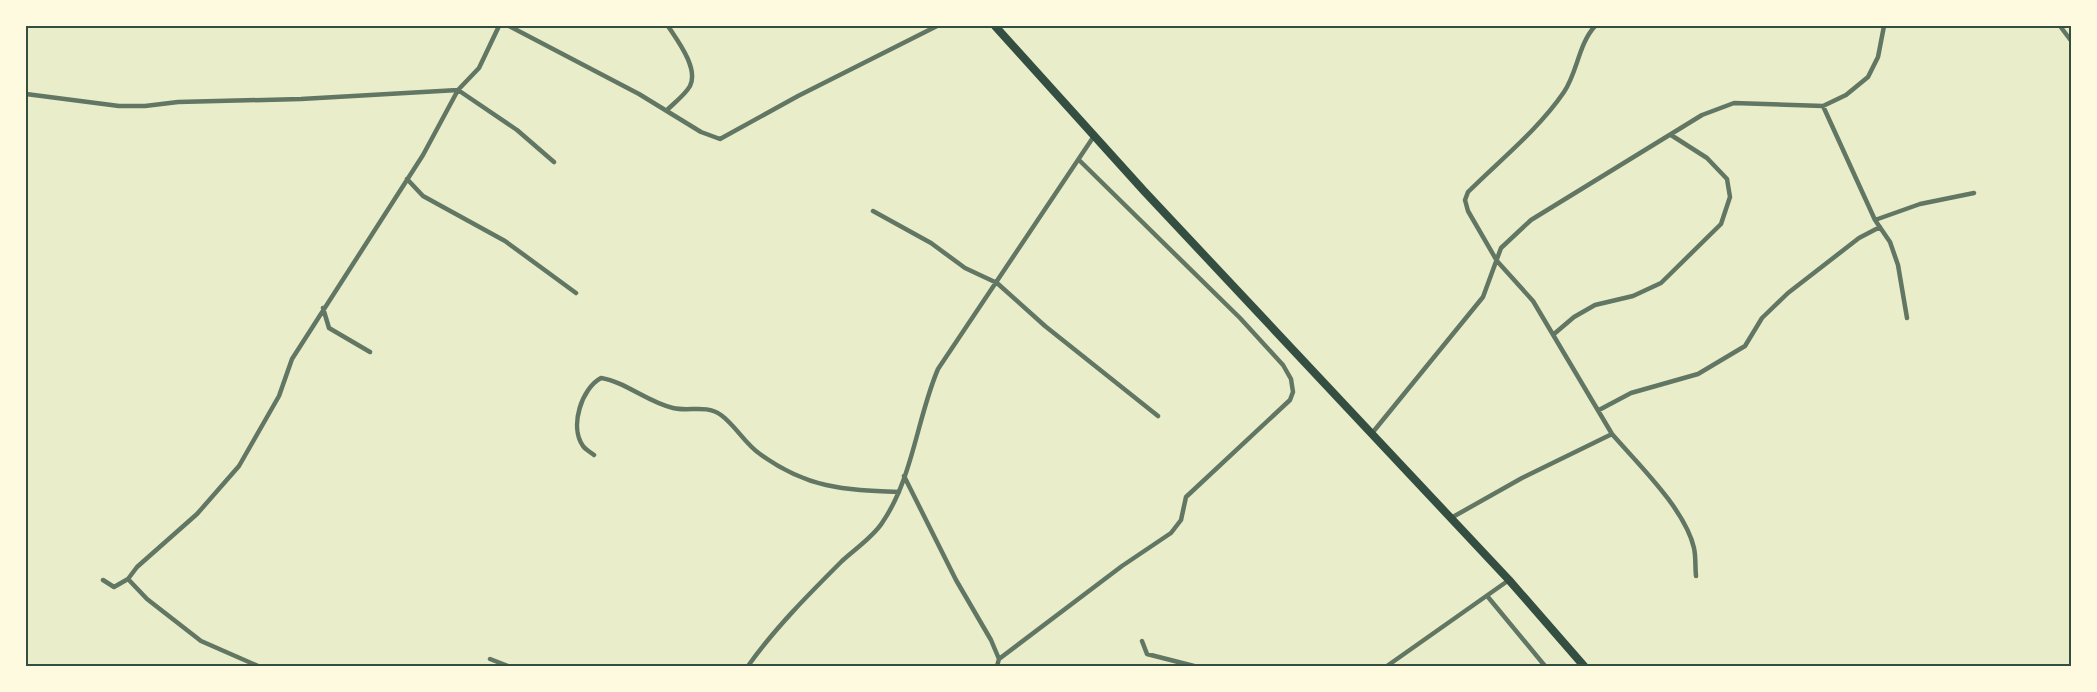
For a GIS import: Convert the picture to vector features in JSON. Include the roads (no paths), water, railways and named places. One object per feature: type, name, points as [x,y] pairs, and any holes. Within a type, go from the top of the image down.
[{"type":"main road","points":[[995,26],[1094,136],[1373,432],[1509,580],[1584,666]]},
{"type":"street","points":[[103,580],[114,587],[128,579],[137,567],[196,514],[239,466],[279,396],[292,359],[423,155],[458,90],[479,68],[499,26]]},
{"type":"street","points":[[509,26],[667,110],[711,137],[720,139],[798,96],[938,26]]},
{"type":"street","points":[[667,110],[690,86],[692,74],[680,44],[668,26]]},
{"type":"street","points":[[1595,26],[1584,41],[1564,91],[1536,125],[1468,192],[1465,200],[1468,211],[1497,261],[1533,301],[1612,434],[1642,466],[1687,529],[1694,548],[1696,576]]},
{"type":"street","points":[[1373,432],[1483,297],[1502,248],[1509,238],[1531,220],[1702,116],[1734,103],[1823,106],[1856,88],[1868,77],[1878,57],[1884,26]]},
{"type":"street","points":[[2060,26],[2072,42]]},
{"type":"street","points":[[26,94],[119,106],[145,106],[178,102],[301,99],[458,90],[517,130],[554,162]]},
{"type":"street","points":[[1823,106],[1875,220],[1890,242],[1898,265],[1907,318]]},
{"type":"street","points":[[1554,334],[1574,317],[1595,305],[1633,296],[1661,283],[1721,224],[1730,197],[1727,179],[1707,158],[1671,135]]},
{"type":"street","points":[[748,666],[763,645],[821,582],[881,525],[899,492],[927,394],[938,369],[998,283],[1094,136]]},
{"type":"street","points":[[997,666],[999,659],[1122,566],[1171,533],[1181,520],[1186,497],[1290,400],[1293,392],[1291,379],[1284,365],[1240,318],[1079,160]]},
{"type":"street","points":[[407,179],[423,196],[505,241],[576,293]]},
{"type":"street","points":[[1875,220],[1920,204],[1974,193]]},
{"type":"street","points":[[873,211],[924,239],[965,268],[998,283],[1045,326],[1158,416]]},
{"type":"street","points":[[1599,410],[1631,393],[1698,374],[1745,346],[1762,318],[1788,293],[1859,238],[1880,227]]},
{"type":"street","points":[[323,308],[329,328],[370,352]]},
{"type":"street","points":[[594,455],[583,447],[578,421],[586,392],[593,382],[601,378],[676,409],[702,407],[713,411],[722,416],[758,453],[788,471],[825,487],[899,492]]},
{"type":"street","points":[[1451,518],[1522,478],[1612,434]]},
{"type":"street","points":[[904,476],[999,659]]},
{"type":"street","points":[[128,579],[147,599],[201,641],[258,666]]},
{"type":"street","points":[[1387,666],[1509,580]]},
{"type":"street","points":[[1488,597],[1545,666]]},
{"type":"street","points":[[1142,641],[1147,654],[1194,666]]},
{"type":"street","points":[[490,659],[508,666]]}]
